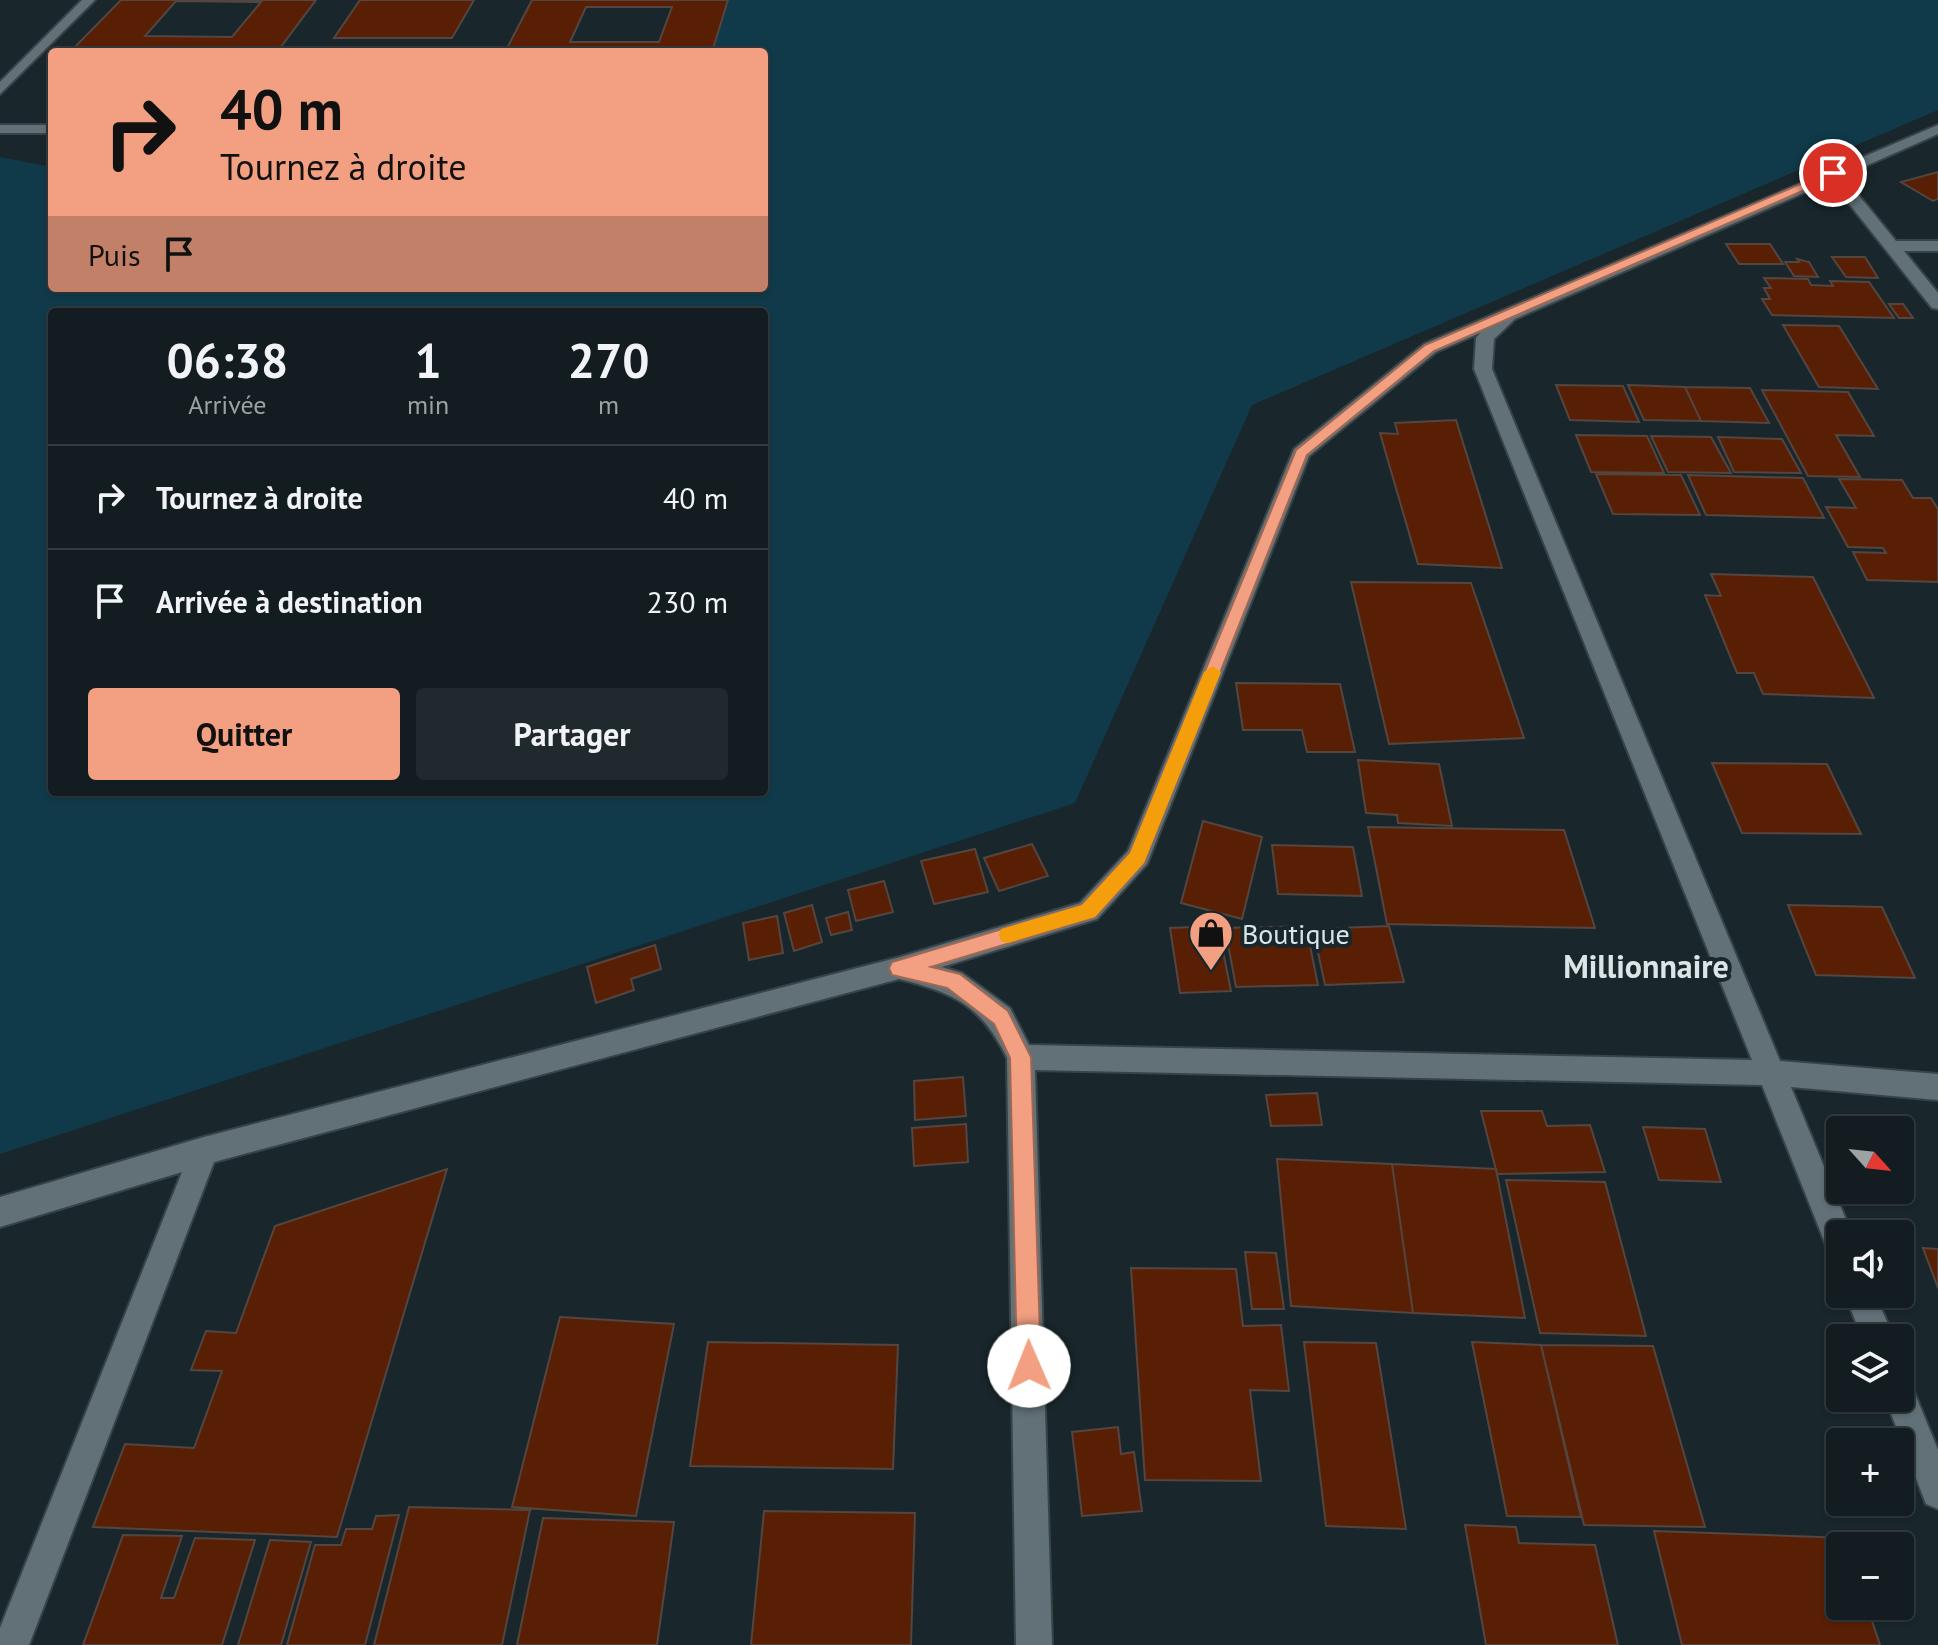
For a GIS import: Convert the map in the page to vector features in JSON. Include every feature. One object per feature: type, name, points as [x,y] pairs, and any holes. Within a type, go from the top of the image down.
[{"type":"street","points":[[0,90],[89,0]]},
{"type":"street","points":[[0,129],[48,129]]},
{"type":"street","points":[[0,1212],[204,1151],[899,968],[1088,911],[1138,857],[1301,453],[1430,348],[1938,129]]},
{"type":"street","points":[[1833,173],[1938,304]]},
{"type":"street","points":[[1892,246],[1938,246]]},
{"type":"street","points":[[1509,315],[1485,338],[1483,369],[1774,1073],[1831,1220]]},
{"type":"street","points":[[899,968],[953,981],[1001,1017],[1021,1057],[1034,1645]]},
{"type":"street","points":[[1021,1057],[1774,1073],[1938,1087]]},
{"type":"street","points":[[11,1645],[204,1151]]},
{"type":"street","points":[[1907,1412],[1938,1492]]},
{"type":"shaded area","points":[[729,0],[1938,0],[1938,110],[1252,405],[1075,803],[0,1154],[0,157],[48,166],[48,292],[768,292],[768,48],[713,48]]},
{"type":"building","points":[[121,0],[316,0],[280,48],[74,48]],"holes":[[[176,1],[261,2],[232,37],[145,36]]]},
{"type":"building","points":[[360,0],[474,0],[452,38],[334,38]]},
{"type":"building","points":[[532,0],[728,0],[713,48],[507,48]],"holes":[[[586,7],[672,7],[659,42],[570,42]]]},
{"type":"building","points":[[1938,172],[1938,199],[1933,201],[1901,182]]},
{"type":"building","points":[[1726,244],[1770,244],[1783,264],[1739,264]]},
{"type":"building","points":[[1832,257],[1865,257],[1878,278],[1846,277]]},
{"type":"building","points":[[1797,259],[1809,262],[1818,277],[1794,276],[1785,262],[1799,262]]},
{"type":"building","points":[[1764,278],[1808,279],[1811,285],[1833,286],[1830,281],[1869,282],[1894,318],[1772,315],[1762,299],[1770,299],[1764,288],[1771,288]]},
{"type":"building","points":[[1889,304],[1903,304],[1913,318],[1899,318]]},
{"type":"building","points":[[1783,325],[1839,326],[1878,389],[1819,387]]},
{"type":"building","points":[[1556,385],[1623,386],[1639,422],[1570,420]]},
{"type":"building","points":[[1628,385],[1685,387],[1701,421],[1644,420]]},
{"type":"building","points":[[1685,387],[1750,388],[1769,423],[1701,421]]},
{"type":"building","points":[[1762,390],[1848,392],[1874,436],[1836,435],[1860,477],[1808,476]]},
{"type":"building","points":[[1456,420],[1502,568],[1418,564],[1380,433],[1398,434],[1395,423]]},
{"type":"building","points":[[1576,435],[1647,436],[1664,473],[1591,472]]},
{"type":"building","points":[[1651,436],[1711,437],[1731,473],[1668,472]]},
{"type":"building","points":[[1718,437],[1782,439],[1801,473],[1734,472]]},
{"type":"building","points":[[1596,474],[1681,475],[1700,515],[1613,514]]},
{"type":"building","points":[[1688,475],[1803,478],[1824,518],[1706,515]]},
{"type":"building","points":[[1839,479],[1902,480],[1913,498],[1931,498],[1938,509],[1938,582],[1867,580],[1853,552],[1886,553],[1883,548],[1848,547],[1826,507],[1856,508]]},
{"type":"building","points":[[1711,574],[1813,577],[1874,698],[1763,694],[1754,673],[1737,673],[1705,595],[1721,596]]},
{"type":"building","points":[[1351,582],[1471,583],[1524,738],[1389,744]]},
{"type":"building","points":[[1236,683],[1340,684],[1355,752],[1307,752],[1302,730],[1243,730]]},
{"type":"building","points":[[1358,760],[1439,764],[1452,826],[1398,823],[1397,815],[1366,813]]},
{"type":"building","points":[[1712,763],[1827,764],[1861,834],[1742,833]]},
{"type":"building","points":[[1203,821],[1262,837],[1242,919],[1181,903]]},
{"type":"building","points":[[1368,827],[1564,830],[1595,928],[1387,924]]},
{"type":"building","points":[[1032,844],[1048,876],[999,891],[984,858]]},
{"type":"building","points":[[1272,845],[1353,847],[1362,896],[1278,894]]},
{"type":"building","points":[[975,849],[988,892],[934,904],[921,861]]},
{"type":"building","points":[[884,881],[893,912],[856,921],[848,890]]},
{"type":"building","points":[[812,905],[822,942],[794,951],[784,913]]},
{"type":"building","points":[[1788,905],[1882,907],[1915,978],[1816,975]]},
{"type":"building","points":[[848,912],[852,930],[831,935],[826,918]]},
{"type":"building","points":[[777,916],[783,953],[749,960],[743,923]]},
{"type":"building","points":[[1218,926],[1231,991],[1180,993],[1170,928]]},
{"type":"building","points":[[1306,926],[1318,985],[1236,987],[1225,928]]},
{"type":"building","points":[[1389,926],[1404,982],[1325,985],[1313,929]]},
{"type":"building","points":[[655,945],[661,969],[631,979],[634,990],[596,1003],[587,967]]},
{"type":"building","points":[[963,1077],[966,1116],[915,1120],[914,1081]]},
{"type":"building","points":[[1317,1093],[1322,1125],[1271,1126],[1266,1095]]},
{"type":"building","points":[[1481,1111],[1542,1111],[1547,1126],[1590,1125],[1605,1172],[1497,1174]]},
{"type":"building","points":[[966,1124],[968,1162],[914,1166],[912,1128]]},
{"type":"building","points":[[1643,1127],[1705,1129],[1721,1182],[1659,1180]]},
{"type":"building","points":[[1277,1159],[1392,1164],[1413,1313],[1291,1306]]},
{"type":"building","points":[[1392,1164],[1496,1169],[1525,1318],[1413,1313]]},
{"type":"building","points":[[447,1169],[337,1537],[93,1527],[125,1444],[194,1448],[222,1371],[191,1370],[206,1331],[236,1333],[275,1226]]},
{"type":"building","points":[[1506,1180],[1605,1182],[1646,1336],[1540,1333]]},
{"type":"building","points":[[1923,1248],[1938,1249],[1938,1288]]},
{"type":"building","points":[[1245,1252],[1276,1253],[1284,1309],[1252,1309]]},
{"type":"building","points":[[1131,1268],[1236,1269],[1243,1326],[1281,1325],[1289,1391],[1250,1390],[1261,1481],[1145,1480]]},
{"type":"building","points":[[560,1317],[674,1324],[636,1516],[512,1507]]},
{"type":"building","points":[[708,1342],[898,1345],[893,1469],[690,1466]]},
{"type":"building","points":[[1304,1342],[1376,1343],[1406,1529],[1326,1526]]},
{"type":"building","points":[[1472,1342],[1541,1345],[1581,1517],[1507,1516]]},
{"type":"building","points":[[1541,1345],[1653,1346],[1705,1527],[1584,1525]]},
{"type":"building","points":[[1118,1427],[1121,1454],[1134,1452],[1142,1511],[1082,1516],[1072,1432]]},
{"type":"building","points":[[409,1507],[530,1510],[502,1645],[374,1645]]},
{"type":"building","points":[[764,1511],[915,1513],[911,1645],[751,1645]]},
{"type":"building","points":[[399,1515],[365,1645],[287,1645],[315,1545],[341,1545],[346,1529],[372,1529],[376,1516]]},
{"type":"building","points":[[543,1518],[674,1522],[657,1645],[517,1645]]},
{"type":"building","points":[[1465,1525],[1516,1527],[1519,1543],[1595,1545],[1618,1645],[1486,1645]]},
{"type":"building","points":[[1654,1531],[1826,1537],[1826,1620],[1872,1620],[1880,1645],[1682,1645]]},
{"type":"building","points":[[123,1535],[182,1536],[161,1598],[174,1598],[195,1538],[255,1540],[222,1645],[83,1645]]},
{"type":"building","points":[[270,1540],[311,1542],[281,1645],[238,1645]]},
{"type":"slow traffic","points":[[1008,935],[1088,911],[1138,857],[1213,672]]},
{"type":"place","name":"Boutique","points":[[1211,972]]},
{"type":"district","name":"Millionnaire","points":[[1646,966]]},
{"type":"route","points":[[1029,1366],[1021,1057],[1001,1017],[953,981],[899,968],[1088,911],[1138,857],[1301,453],[1430,348],[1833,173]]}]
